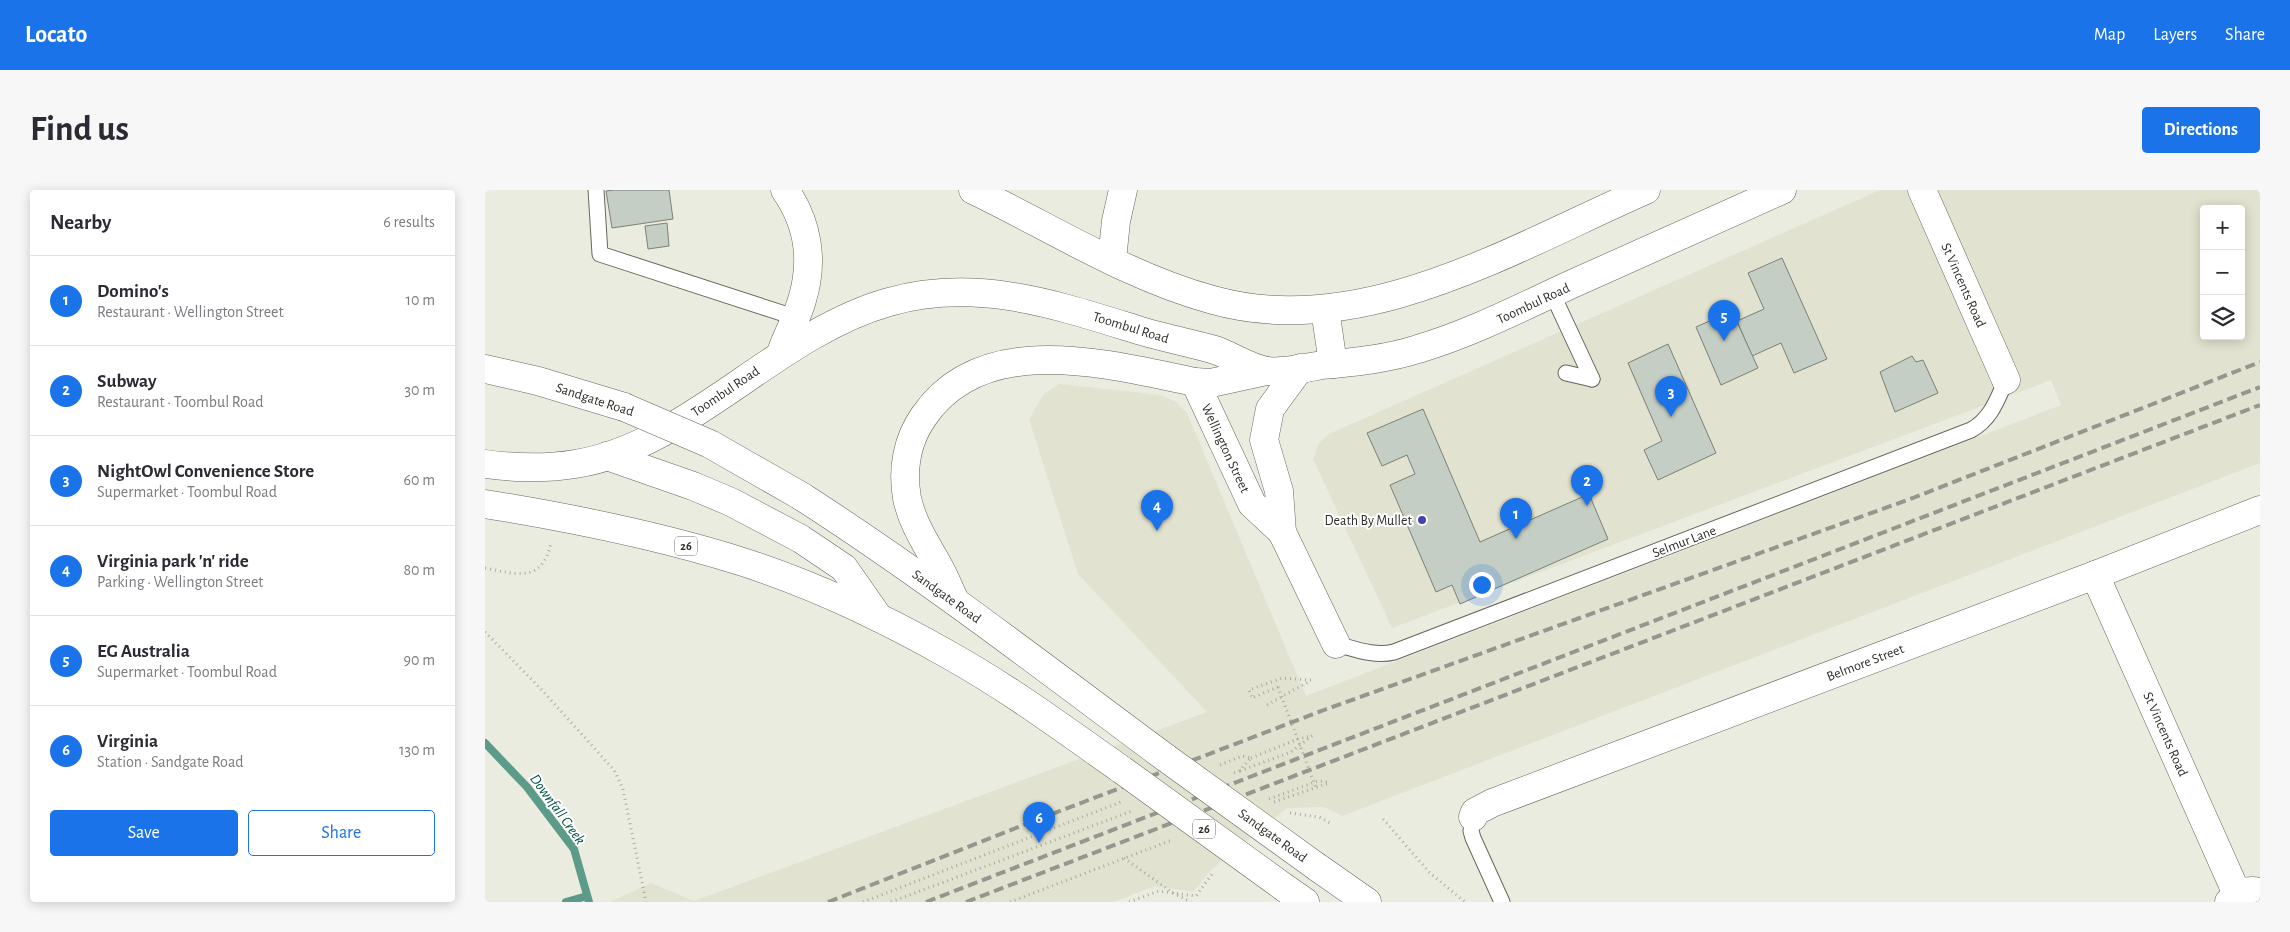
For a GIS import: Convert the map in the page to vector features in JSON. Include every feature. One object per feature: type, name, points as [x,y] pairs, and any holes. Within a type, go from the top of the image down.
[{"type":"main road","points":[[781,353],[807,283],[809,262],[806,234],[795,204],[785,190]]},
{"type":"main road","points":[[1112,260],[1116,222],[1123,190]]},
{"type":"main road","name":"Toombul Road","points":[[485,464],[517,468],[546,468],[578,464],[607,456],[661,432],[703,407],[781,353],[860,311],[894,300],[934,294],[973,292],[1014,296],[1053,304],[1166,338],[1217,351],[1266,371],[1333,364],[1417,350],[1477,328],[1782,190]]},
{"type":"main road","name":"St Vincents Road","points":[[1922,190],[2006,380]]},
{"type":"main road","points":[[983,192],[1112,260],[1162,282],[1214,301],[1264,309],[1325,309],[1351,306],[1422,288],[1547,236],[1643,191]]},
{"type":"main road","points":[[1325,309],[1333,364]]},
{"type":"main road","points":[[955,601],[913,518],[907,499],[905,478],[906,458],[917,426],[939,397],[951,386],[985,370],[1004,364],[1032,360],[1101,365],[1195,382],[1211,383],[1266,371]]},
{"type":"main road","name":"Wellington Street","points":[[1300,368],[1270,409],[1264,440],[1279,490],[1282,532],[1335,644]]},
{"type":"main road","name":"Sandgate Road","points":[[485,369],[538,381],[624,408],[710,444],[801,496],[858,532],[955,601],[1166,758],[1367,902]]},
{"type":"main road","name":"Wellington Street","points":[[1195,382],[1252,504],[1282,532]]},
{"type":"main road","points":[[607,456],[685,483],[731,502],[801,539],[844,568],[879,618]]},
{"type":"main road","name":"26","points":[[485,504],[639,533],[703,551],[786,578],[879,618],[979,672],[1019,697],[1295,895]]},
{"type":"main road","name":"Belmore Street","points":[[1473,817],[1475,812],[1492,802],[2095,575],[2260,510]]},
{"type":"main road","name":"St Vincents Road","points":[[2095,575],[2242,896]]},
{"type":"lane","points":[[596,190],[600,254],[794,317]]},
{"type":"lane","points":[[1552,293],[1592,379],[1566,373]]},
{"type":"lane","name":"Selmur Lane","points":[[1335,644],[1374,654],[1384,655],[1394,652],[1971,430],[1980,425],[1989,414],[2006,380]]},
{"type":"lane","points":[[1473,817],[1471,830],[1473,838],[1503,902]]},
{"type":"path","points":[[485,568],[521,575],[533,571],[543,563],[549,552],[553,536]]},
{"type":"path","points":[[485,632],[541,689],[615,770],[623,789],[646,902]]},
{"type":"path","points":[[1283,699],[1267,705],[1311,680],[1281,678],[1249,690],[1252,698],[1279,687],[1283,699],[1298,739],[1315,788]]},
{"type":"path","points":[[1230,775],[1291,752],[1313,736],[1298,739],[1251,758],[1239,771]]},
{"type":"path","points":[[1215,767],[1242,756],[1251,758]]},
{"type":"path","points":[[1275,803],[1330,782]]},
{"type":"path","points":[[863,902],[1124,801]]},
{"type":"path","points":[[891,902],[1139,808]]},
{"type":"path","points":[[1287,814],[1319,817],[1332,824]]},
{"type":"path","points":[[1383,819],[1430,873],[1465,902]]},
{"type":"path","points":[[1124,858],[1173,892],[1191,902]]},
{"type":"path","points":[[1129,902],[1159,891],[1196,896],[1212,874]]},
{"type":"shaded area","points":[[1880,190],[2260,190],[2260,463],[1342,816],[1324,807],[1287,808],[1210,871],[1193,892],[1155,886],[1113,902],[610,902],[651,883],[694,901],[1207,712],[1078,574],[1029,419],[1044,394],[1059,384],[1161,395],[1176,402],[1187,413],[1306,696],[2061,405],[2051,380],[1392,628],[1313,459],[1319,443],[1329,434]]},
{"type":"building","points":[[669,190],[673,219],[612,228],[606,191]]},
{"type":"building","points":[[667,223],[669,246],[648,249],[645,226]]},
{"type":"building","points":[[1782,258],[1827,359],[1794,373],[1781,343],[1752,356],[1737,321],[1764,309],[1748,273]]},
{"type":"building","points":[[1732,311],[1758,368],[1721,385],[1696,327]]},
{"type":"building","points":[[1668,344],[1716,453],[1658,480],[1644,450],[1662,441],[1628,363]]},
{"type":"building","points":[[1912,356],[1916,362],[1923,360],[1938,393],[1895,412],[1880,372]]},
{"type":"building","points":[[1423,409],[1480,542],[1589,494],[1608,539],[1460,604],[1452,585],[1436,592],[1390,485],[1415,474],[1407,455],[1382,466],[1367,433]]},
{"type":"waterway","name":"Downfall Creek","points":[[485,743],[527,787],[574,849],[589,902]]},
{"type":"waterway","points":[[566,902],[587,896]]},
{"type":"railway","points":[[828,902],[1324,710],[1913,498],[2260,362]]},
{"type":"railway","points":[[926,902],[2260,387]]},
{"type":"railway","points":[[966,902],[2260,405]]},
{"type":"place","name":"EG Australia","points":[[1724,341]]},
{"type":"place","name":"NightOwl Convenience Store","points":[[1671,417]]},
{"type":"place","name":"Subway","points":[[1587,506]]},
{"type":"place","name":"Death By Mullet","points":[[1422,520]]},
{"type":"place","name":"Virginia park 'n' ride","points":[[1157,531]]},
{"type":"place","name":"Domino's","points":[[1516,539]]},
{"type":"place","name":"Virginia","points":[[1039,843]]}]
